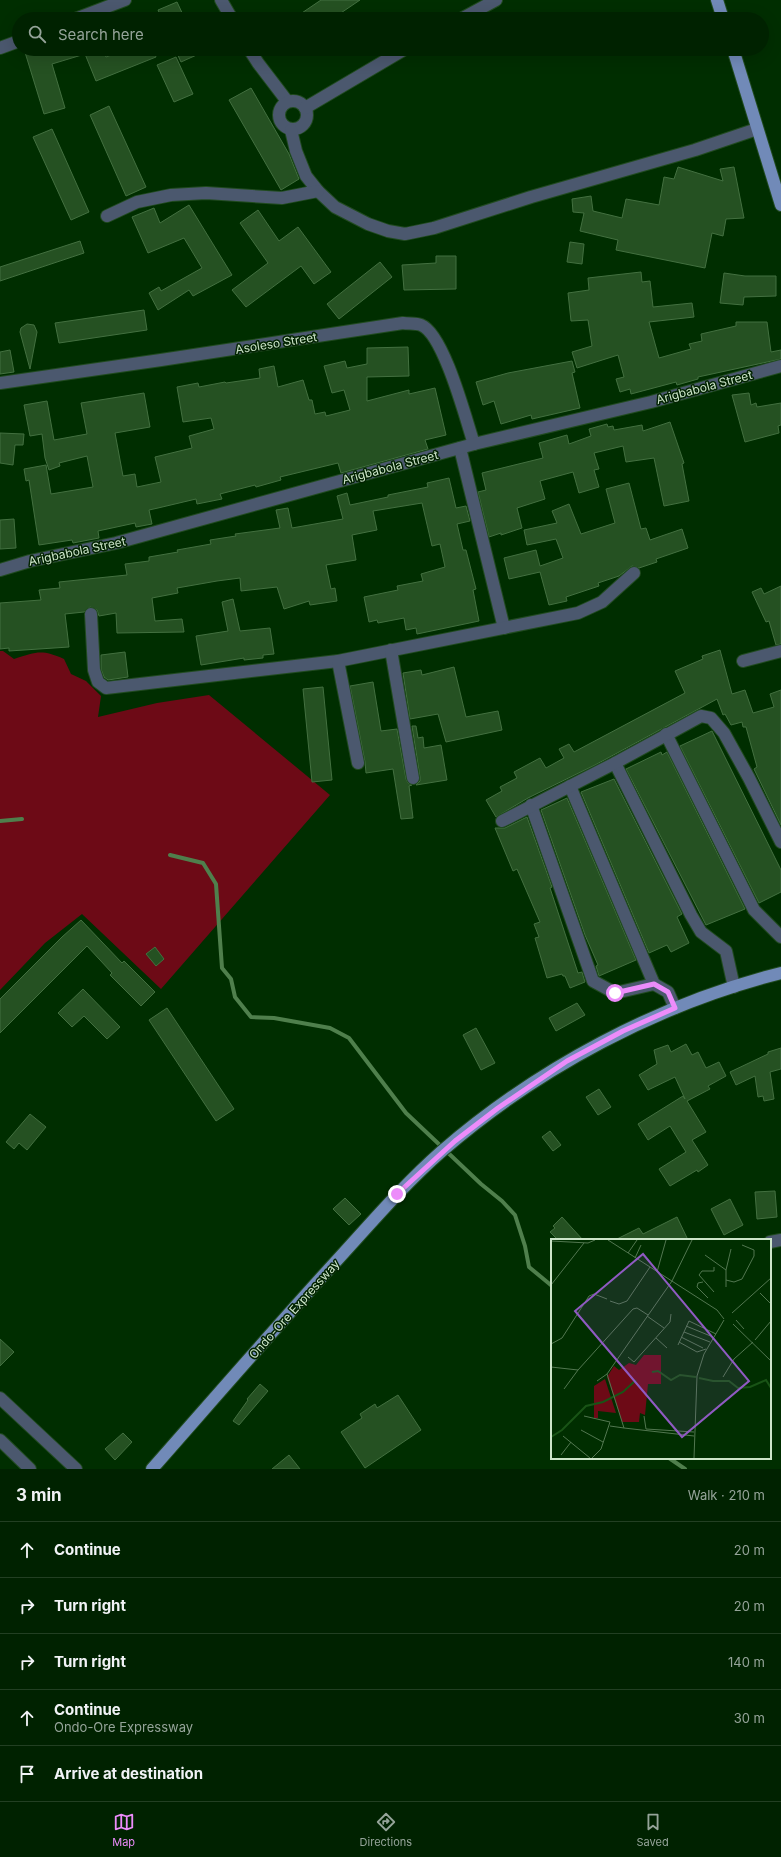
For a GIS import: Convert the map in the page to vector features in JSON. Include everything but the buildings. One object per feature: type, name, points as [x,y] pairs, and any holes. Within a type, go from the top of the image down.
[{"type":"main road","points":[[717,0],[721,12]]},
{"type":"main road","points":[[735,56],[781,204]]},
{"type":"main road","name":"Ondo-Ore Expressway","points":[[152,1469],[397,1194],[441,1152],[498,1108],[567,1061],[623,1031],[675,1008],[734,987],[781,973]]},
{"type":"street","points":[[93,12],[125,0]]},
{"type":"street","points":[[221,0],[228,12]]},
{"type":"street","points":[[474,12],[496,0]]},
{"type":"street","points":[[0,48],[12,44]]},
{"type":"street","points":[[254,56],[286,101],[300,104],[305,108],[306,121],[297,129],[290,130],[280,123],[278,117],[279,110],[286,101]]},
{"type":"street","points":[[305,108],[393,56]]},
{"type":"street","points":[[290,130],[296,151],[306,176],[318,191],[335,207],[368,224],[388,231],[405,234],[434,228],[531,197],[695,150],[757,129]]},
{"type":"street","points":[[107,216],[137,202],[171,195],[206,193],[282,198],[318,191]]},
{"type":"street","name":"Asoleso Street","points":[[0,383],[206,354],[403,323],[422,325],[434,336],[447,361],[474,444]]},
{"type":"street","name":"Arigbabola Street","points":[[0,570],[30,561],[116,543],[474,444],[652,402],[781,366]]},
{"type":"street","points":[[460,448],[504,628]]},
{"type":"street","points":[[91,614],[94,670],[98,682],[106,688],[338,661],[578,613],[602,602],[634,573]]},
{"type":"street","points":[[391,650],[413,778]]},
{"type":"street","points":[[744,661],[781,651]]},
{"type":"street","points":[[338,661],[358,763]]},
{"type":"street","points":[[502,821],[615,763],[701,716],[711,718],[724,733],[749,778],[781,842]]},
{"type":"street","points":[[666,734],[754,910],[781,937]]},
{"type":"street","points":[[615,763],[691,915],[701,932],[726,951],[734,987]]},
{"type":"street","points":[[570,786],[654,984],[668,992],[675,1008]]},
{"type":"street","points":[[531,805],[594,981],[615,993],[654,984]]},
{"type":"street","points":[[771,1242],[781,1240]]},
{"type":"street","points":[[0,1398],[76,1469]]},
{"type":"street","points":[[0,1440],[30,1469]]},
{"type":"shaded area","points":[[0,651],[3,651],[14,659],[44,653],[64,659],[71,674],[86,681],[101,696],[98,717],[157,703],[209,695],[330,795],[161,989],[82,914],[45,943],[0,990]]},
{"type":"waterway","points":[[0,821],[22,819]]},
{"type":"waterway","points":[[170,855],[203,863],[216,884],[222,968],[231,979],[235,997],[251,1017],[274,1018],[330,1028],[349,1038],[406,1113],[481,1184],[502,1201],[515,1215],[525,1246],[529,1267],[551,1285]]},
{"type":"waterway","points":[[670,1459],[685,1469]]},
{"type":"route","points":[[397,1194],[441,1152],[455,1141],[498,1108],[567,1061],[623,1031],[675,1008],[668,992],[654,984],[615,993]]}]
